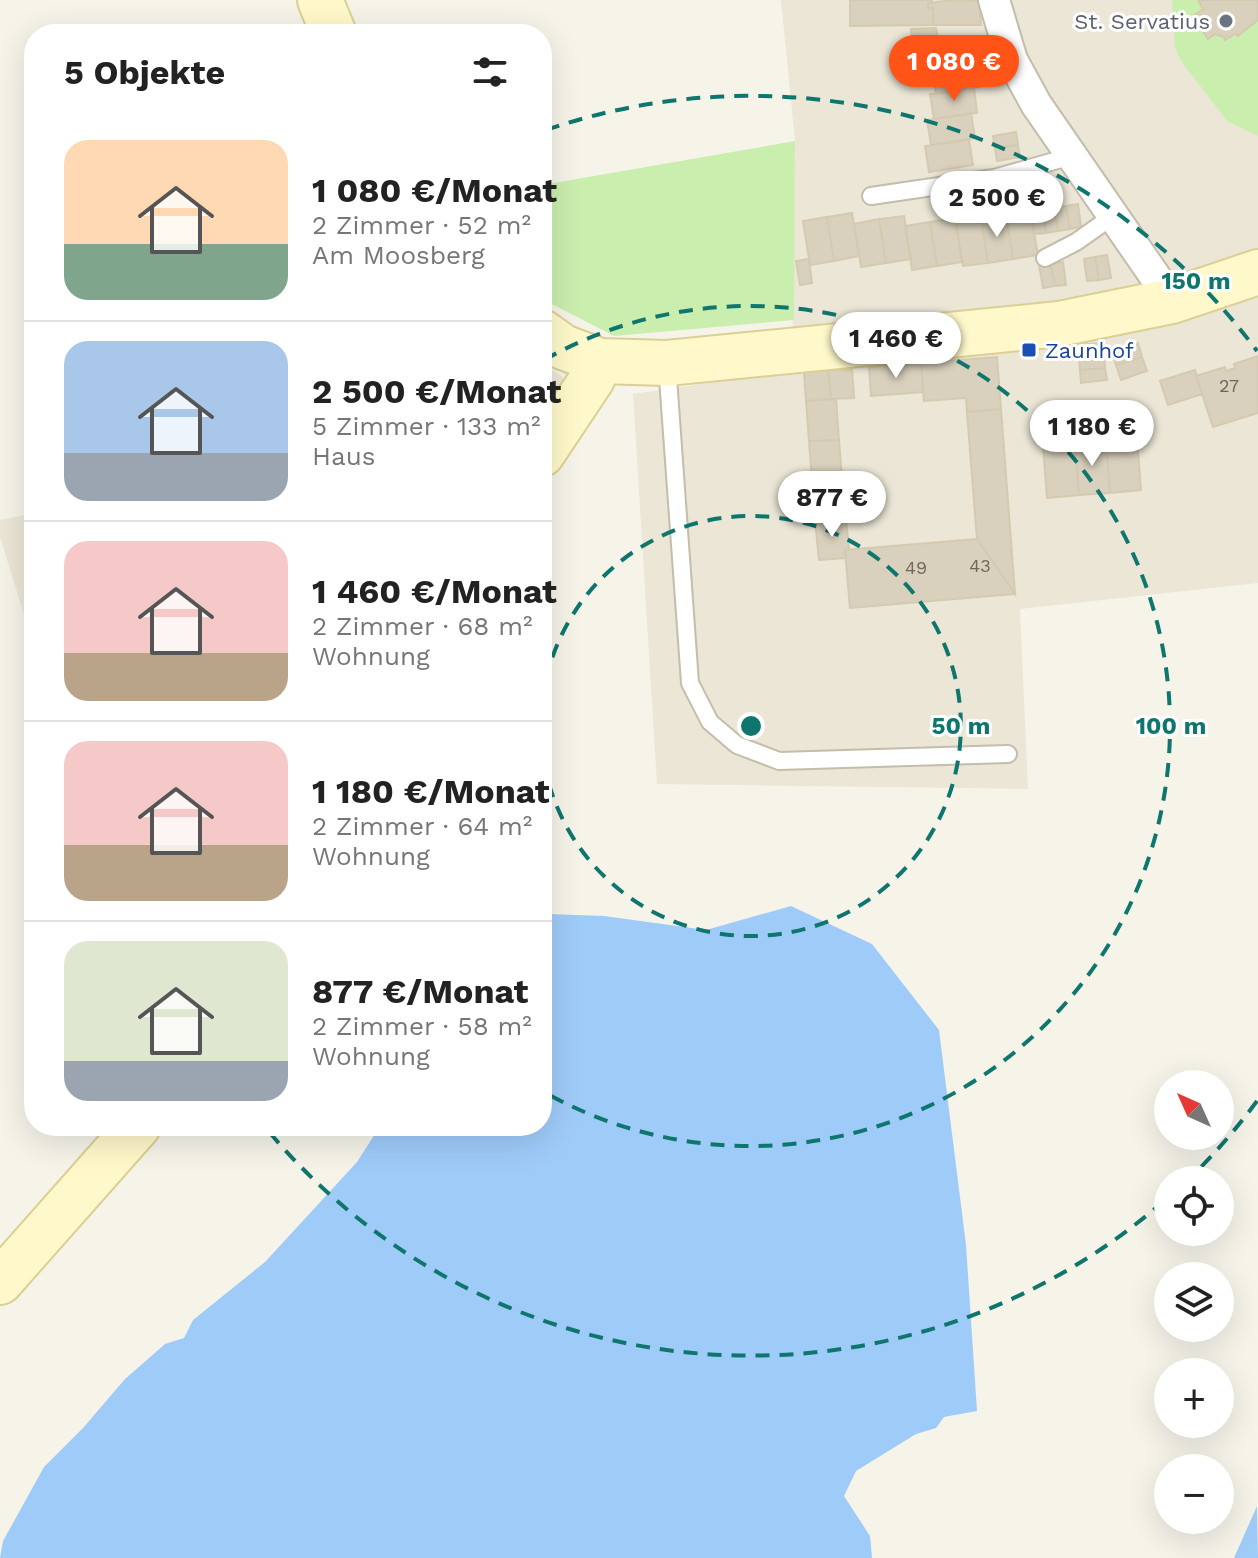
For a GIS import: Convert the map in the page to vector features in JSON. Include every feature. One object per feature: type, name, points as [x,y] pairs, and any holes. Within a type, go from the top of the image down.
[{"type":"street","points":[[320,0],[330,24]]},
{"type":"street","points":[[994,0],[1012,60],[1036,104],[1172,301]]},
{"type":"street","points":[[552,339],[563,347],[600,361],[667,363],[1059,324],[1172,301],[1258,272]]},
{"type":"street","points":[[552,439],[592,379],[600,361]]},
{"type":"street","points":[[0,1282],[129,1136]]},
{"type":"lane","points":[[871,196],[994,178],[1072,156]]},
{"type":"lane","points":[[1045,258],[1076,242],[1113,216]]},
{"type":"lane","points":[[667,363],[690,683],[710,722],[737,745],[779,761],[1008,754]]},
{"type":"shaded area","points":[[781,0],[1258,0],[1258,583],[1020,609],[1028,789],[657,784],[633,394],[792,371],[795,141]]},
{"type":"shaded area","points":[[552,370],[562,376],[567,400],[552,416]]},
{"type":"shaded area","points":[[24,515],[24,615],[0,537],[0,520]]},
{"type":"green space","points":[[1172,0],[1258,0],[1258,136],[1227,121],[1181,61],[1175,47]]},
{"type":"green space","points":[[795,141],[794,320],[614,336],[552,304],[552,183]]},
{"type":"water","points":[[791,906],[872,944],[939,1030],[966,1245],[977,1411],[944,1417],[936,1428],[916,1434],[856,1471],[844,1496],[870,1536],[872,1558],[0,1558],[3,1541],[44,1467],[125,1379],[165,1344],[184,1338],[193,1320],[265,1262],[357,1162],[374,1136],[552,1136],[552,914],[604,916],[706,930]]},
{"type":"water","points":[[1257,1506],[1258,1558],[1234,1558]]},
{"type":"building","points":[[850,0],[932,0],[928,8],[933,8],[933,25],[850,26]]},
{"type":"building","name":"St. Servatius","points":[[1198,0],[1258,0],[1258,20],[1238,36],[1235,34],[1225,40],[1215,34],[1208,39],[1193,16],[1203,9]]},
{"type":"building","points":[[979,1],[981,25],[933,25],[933,8],[928,8],[928,3]]},
{"type":"building","points":[[936,28],[939,42],[913,46],[911,29]]},
{"type":"building","points":[[951,41],[955,65],[911,72],[908,47]]},
{"type":"building","points":[[976,62],[980,87],[936,94],[932,68]]},
{"type":"building","points":[[974,88],[977,113],[934,119],[930,94]]},
{"type":"building","points":[[971,113],[975,138],[931,145],[927,120]]},
{"type":"building","points":[[1016,132],[1018,145],[995,148],[993,136]]},
{"type":"building","points":[[969,140],[973,165],[929,172],[925,146]]},
{"type":"building","points":[[1018,145],[1020,157],[997,161],[995,148]]},
{"type":"building","points":[[1051,185],[1054,208],[1043,210],[1039,187]]},
{"type":"building","points":[[1039,187],[1043,210],[1031,212],[1027,189]]},
{"type":"building","points":[[1078,204],[1081,227],[1070,229],[1066,206]]},
{"type":"building","points":[[1066,206],[1070,229],[1058,231],[1054,208]]},
{"type":"building","points":[[1054,208],[1058,231],[1046,233],[1043,210]]},
{"type":"building","points":[[1043,210],[1046,233],[1034,234],[1031,212]]},
{"type":"building","points":[[1030,211],[1038,255],[1013,259],[1006,215]]},
{"type":"building","points":[[852,213],[859,256],[834,261],[827,217]]},
{"type":"building","points":[[1006,215],[1013,259],[988,263],[981,219]]},
{"type":"building","points":[[904,216],[911,259],[886,263],[879,219]]},
{"type":"building","points":[[827,217],[834,261],[810,265],[803,221]]},
{"type":"building","points":[[955,218],[962,262],[937,266],[930,222]]},
{"type":"building","points":[[879,219],[886,263],[861,267],[854,224]]},
{"type":"building","points":[[981,219],[988,263],[963,266],[956,222]]},
{"type":"building","points":[[930,222],[937,266],[912,270],[905,226]]},
{"type":"building","points":[[1107,255],[1111,278],[1099,280],[1095,257]]},
{"type":"building","points":[[1095,257],[1099,280],[1087,281],[1084,259]]},
{"type":"building","points":[[809,259],[812,283],[800,285],[796,261]]},
{"type":"building","points":[[1063,262],[1066,285],[1055,286],[1051,264]]},
{"type":"building","points":[[1051,264],[1055,286],[1043,288],[1039,265]]},
{"type":"building","points":[[1103,343],[1104,355],[1079,358],[1078,345]]},
{"type":"building","points":[[1138,343],[1142,357],[1116,365],[1112,352]]},
{"type":"building","points":[[1104,355],[1105,368],[1080,370],[1079,358]]},
{"type":"building","points":[[1258,356],[1258,413],[1213,427],[1196,376],[1225,367],[1226,371],[1235,368],[1234,364]]},
{"type":"building","points":[[997,357],[1001,409],[967,412],[966,398],[924,401],[921,363]]},
{"type":"building","points":[[1142,357],[1147,371],[1121,380],[1116,365]]},
{"type":"building","points":[[921,363],[923,392],[871,396],[869,367]]},
{"type":"building","points":[[1105,368],[1107,380],[1081,383],[1080,370]]},
{"type":"building","points":[[852,369],[854,398],[831,399],[828,370]]},
{"type":"building","points":[[828,370],[831,399],[806,401],[804,372]]},
{"type":"building","points":[[1195,370],[1202,394],[1168,405],[1160,381]]},
{"type":"building","points":[[836,399],[839,440],[809,441],[806,401]]},
{"type":"building","points":[[1001,409],[1015,594],[977,539],[967,412]]},
{"type":"building","points":[[1137,438],[1141,490],[1110,493],[1106,441]]},
{"type":"building","points":[[839,440],[842,478],[812,480],[809,441]]},
{"type":"building","points":[[1106,441],[1110,493],[1079,495],[1075,443]]},
{"type":"building","points":[[1075,443],[1079,495],[1047,498],[1043,446]]},
{"type":"building","points":[[842,478],[846,519],[815,520],[812,480]]},
{"type":"building","points":[[846,519],[849,550],[845,550],[846,558],[819,560],[815,520]]},
{"type":"building","points":[[977,539],[1015,594],[850,608],[845,550]]},
{"type":"place","name":"St. Servatius","points":[[1226,21]]},
{"type":"place","name":"Zaunhof","points":[[1029,350]]}]
